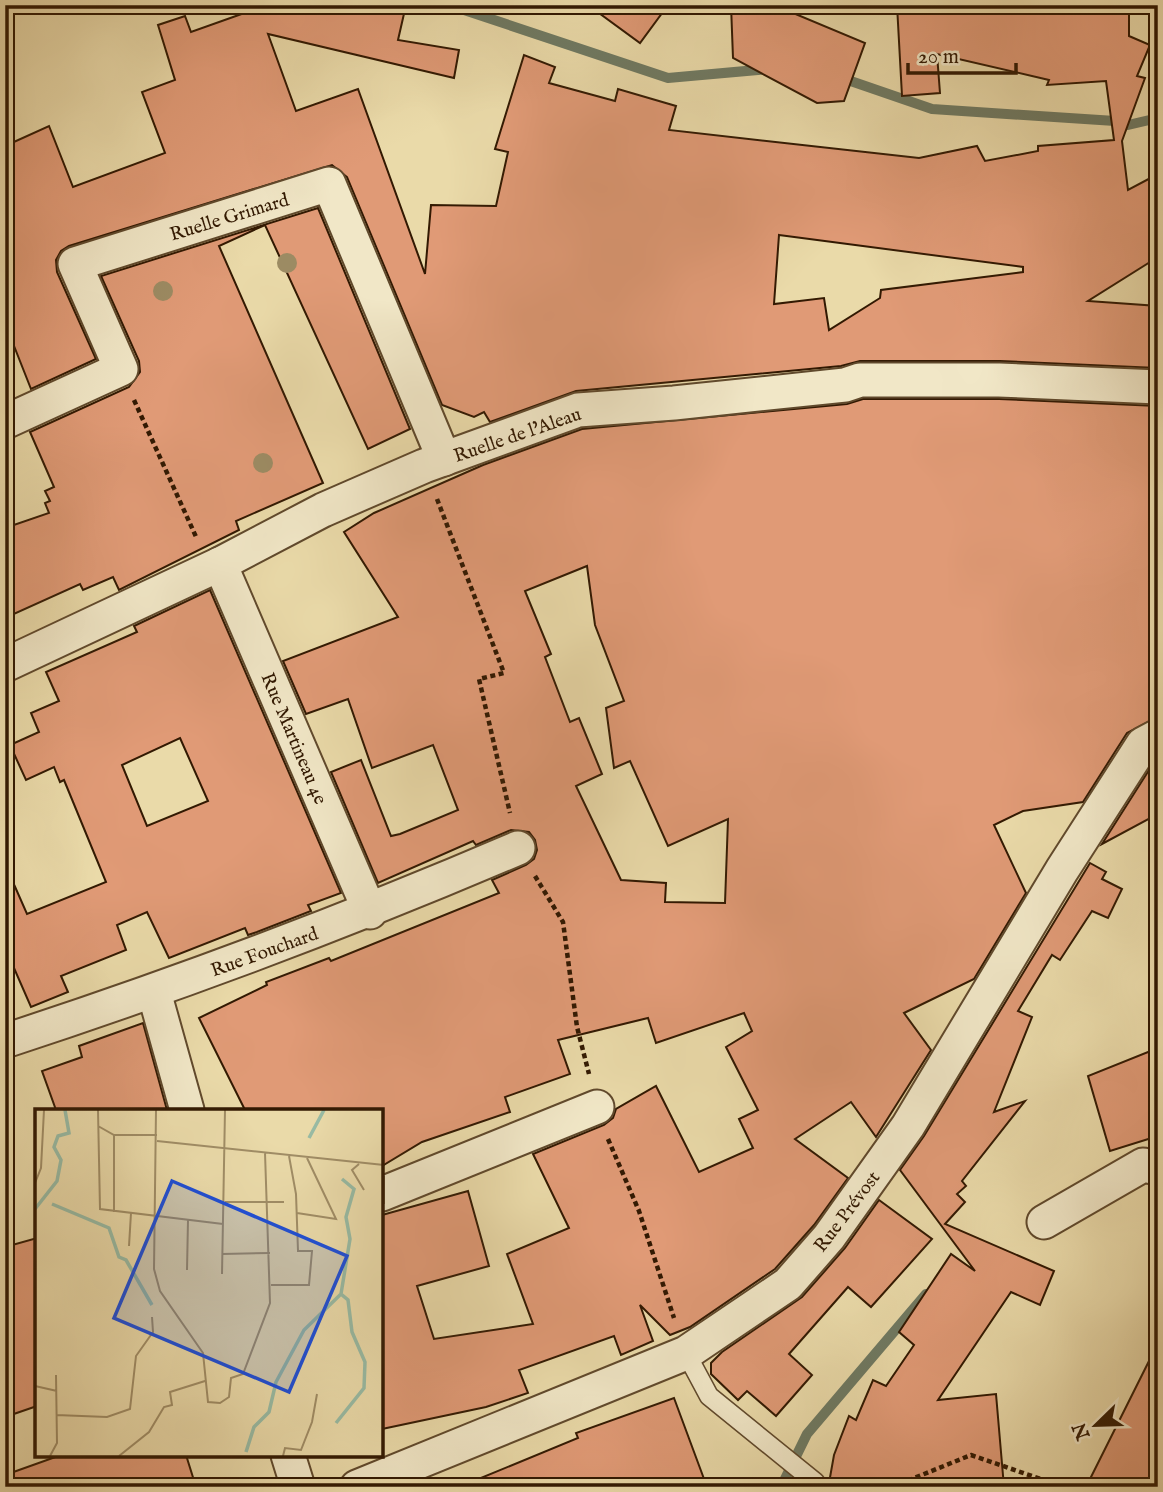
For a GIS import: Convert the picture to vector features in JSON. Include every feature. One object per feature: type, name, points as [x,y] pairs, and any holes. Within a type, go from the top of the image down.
[{"type":"street","name":"Ruelle Grimard","points":[[121,369],[75,264],[329,184],[434,462]]},
{"type":"street","points":[[5,422],[121,369]]},
{"type":"street","name":"Ruelle de l'Aleau","points":[[5,665],[215,566],[323,510],[434,462],[578,410],[714,399],[845,385],[860,380],[999,380],[1158,387]]},
{"type":"street","name":"Rue Martineau 4e","points":[[215,566],[370,912]]},
{"type":"street","name":"Rue Prévost","points":[[357,1487],[686,1353],[788,1284],[828,1237],[908,1126],[1062,870],[1143,744],[1158,736]]},
{"type":"street","name":"Rue Fouchard","points":[[5,1041],[154,992],[370,912],[518,848]]},
{"type":"street","points":[[154,992],[186,1109]]},
{"type":"street","points":[[383,1194],[597,1107]]},
{"type":"street","points":[[1044,1222],[1143,1164],[1158,1168]]},
{"type":"street","points":[[289,1457],[298,1487]]},
{"type":"lane","points":[[686,1353],[709,1396],[814,1485]]},
{"type":"path","points":[[121,369],[215,566]]},
{"type":"path","points":[[434,462],[505,673],[478,679],[518,848],[563,922],[577,1027],[597,1107],[639,1211],[686,1353]]},
{"type":"path","points":[[892,1487],[971,1455],[1064,1487]]},
{"type":"building","points":[[267,5],[406,5],[398,40],[459,50],[454,78],[268,34],[296,111],[358,89],[425,274],[431,205],[496,206],[508,152],[495,149],[524,55],[555,67],[549,83],[615,101],[618,89],[676,106],[669,130],[919,158],[977,146],[985,161],[1038,151],[1038,146],[1114,140],[1106,81],[1047,85],[1049,80],[937,54],[940,93],[902,96],[897,5],[1129,5],[1129,36],[1150,45],[1137,76],[1145,78],[1122,141],[1128,190],[1158,174],[1158,257],[1088,301],[1158,306],[1158,368],[1000,361],[860,361],[841,366],[576,391],[490,422],[484,412],[474,417],[442,405],[347,177],[332,165],[69,246],[61,251],[56,260],[57,272],[96,359],[31,389],[14,346],[5,349],[5,146],[49,126],[73,187],[165,153],[142,92],[175,80],[158,25],[185,16],[191,32]],"holes":[[[779,235],[1023,267],[1023,272],[881,290],[880,298],[829,330],[824,298],[774,304]]]},
{"type":"building","points":[[588,5],[668,5],[640,43]]},
{"type":"building","points":[[731,5],[774,5],[865,43],[844,101],[817,103],[733,58]]},
{"type":"building","points":[[318,208],[410,429],[368,449],[265,225],[219,246],[323,483],[236,521],[239,530],[119,590],[113,577],[83,590],[80,584],[5,618],[5,528],[49,513],[45,503],[50,501],[45,491],[54,487],[30,432],[129,387],[140,372],[139,361],[101,276]]},
{"type":"building","points":[[863,399],[999,399],[1158,406],[1158,717],[1127,733],[1083,802],[1023,811],[994,825],[1026,893],[974,979],[904,1013],[931,1050],[876,1137],[851,1102],[795,1139],[848,1178],[814,1225],[775,1269],[690,1327],[670,1335],[640,1305],[653,1341],[621,1355],[614,1336],[519,1370],[528,1393],[486,1407],[383,1429],[383,1215],[468,1191],[489,1266],[417,1286],[434,1339],[533,1324],[507,1254],[569,1228],[533,1154],[604,1125],[613,1118],[616,1109],[656,1086],[699,1172],[753,1148],[739,1119],[758,1110],[726,1047],[752,1031],[744,1013],[656,1043],[648,1018],[558,1040],[570,1074],[505,1097],[510,1112],[422,1142],[383,1165],[383,1109],[244,1109],[199,1018],[267,985],[266,982],[329,958],[331,961],[499,893],[492,880],[534,859],[537,850],[535,840],[529,832],[511,830],[476,845],[473,841],[378,883],[331,772],[361,760],[391,836],[400,834],[458,810],[433,745],[372,768],[348,699],[306,714],[283,661],[398,617],[344,532],[374,513],[483,465],[582,429],[847,404]],"holes":[[[587,566],[595,625],[624,701],[606,708],[614,768],[630,761],[668,846],[728,819],[725,903],[665,902],[666,883],[621,880],[576,786],[602,774],[579,718],[570,722],[545,657],[551,654],[525,591]]]},
{"type":"building","points":[[210,590],[341,893],[308,905],[311,911],[257,932],[248,935],[245,928],[169,958],[147,912],[117,925],[126,950],[61,976],[68,992],[31,1007],[14,968],[5,971],[5,864],[27,914],[106,882],[64,780],[60,782],[54,767],[26,780],[10,745],[39,732],[31,713],[59,701],[46,672],[137,632],[134,626]],"holes":[[[180,738],[208,801],[147,826],[122,765]]]},
{"type":"building","points":[[1158,758],[1158,814],[1102,844],[1156,759]]},
{"type":"building","points":[[1090,863],[1106,872],[1102,879],[1122,889],[1108,918],[1092,911],[1060,960],[1052,955],[1018,1011],[1032,1017],[994,1112],[1025,1101],[962,1181],[966,1186],[957,1194],[965,1202],[945,1224],[1054,1271],[1040,1305],[1011,1292],[938,1400],[996,1394],[1004,1487],[849,1487],[829,1483],[834,1455],[849,1416],[856,1420],[873,1380],[886,1386],[914,1345],[899,1332],[951,1254],[975,1271],[900,1170],[924,1136]]},
{"type":"building","points":[[143,1023],[167,1109],[56,1109],[42,1071],[82,1057],[79,1046]]},
{"type":"building","points":[[1158,1048],[1158,1136],[1110,1151],[1088,1076]]},
{"type":"building","points":[[879,1200],[932,1239],[871,1307],[848,1287],[789,1354],[812,1375],[776,1416],[747,1391],[738,1400],[711,1374],[711,1363],[722,1352],[802,1297],[845,1248]]},
{"type":"building","points":[[35,1239],[35,1407],[5,1417],[5,1247]]},
{"type":"building","points":[[1158,1343],[1158,1487],[1086,1487]]},
{"type":"building","points":[[674,1398],[707,1487],[459,1487],[578,1438],[576,1433]]},
{"type":"building","points":[[55,1457],[187,1457],[196,1487],[5,1487],[5,1475]]},
{"type":"waterway","points":[[449,5],[668,78],[768,69]]},
{"type":"waterway","points":[[839,77],[932,109],[1115,121],[1128,125],[1158,118]]},
{"type":"waterway","points":[[781,1487],[807,1434],[926,1294]]}]
